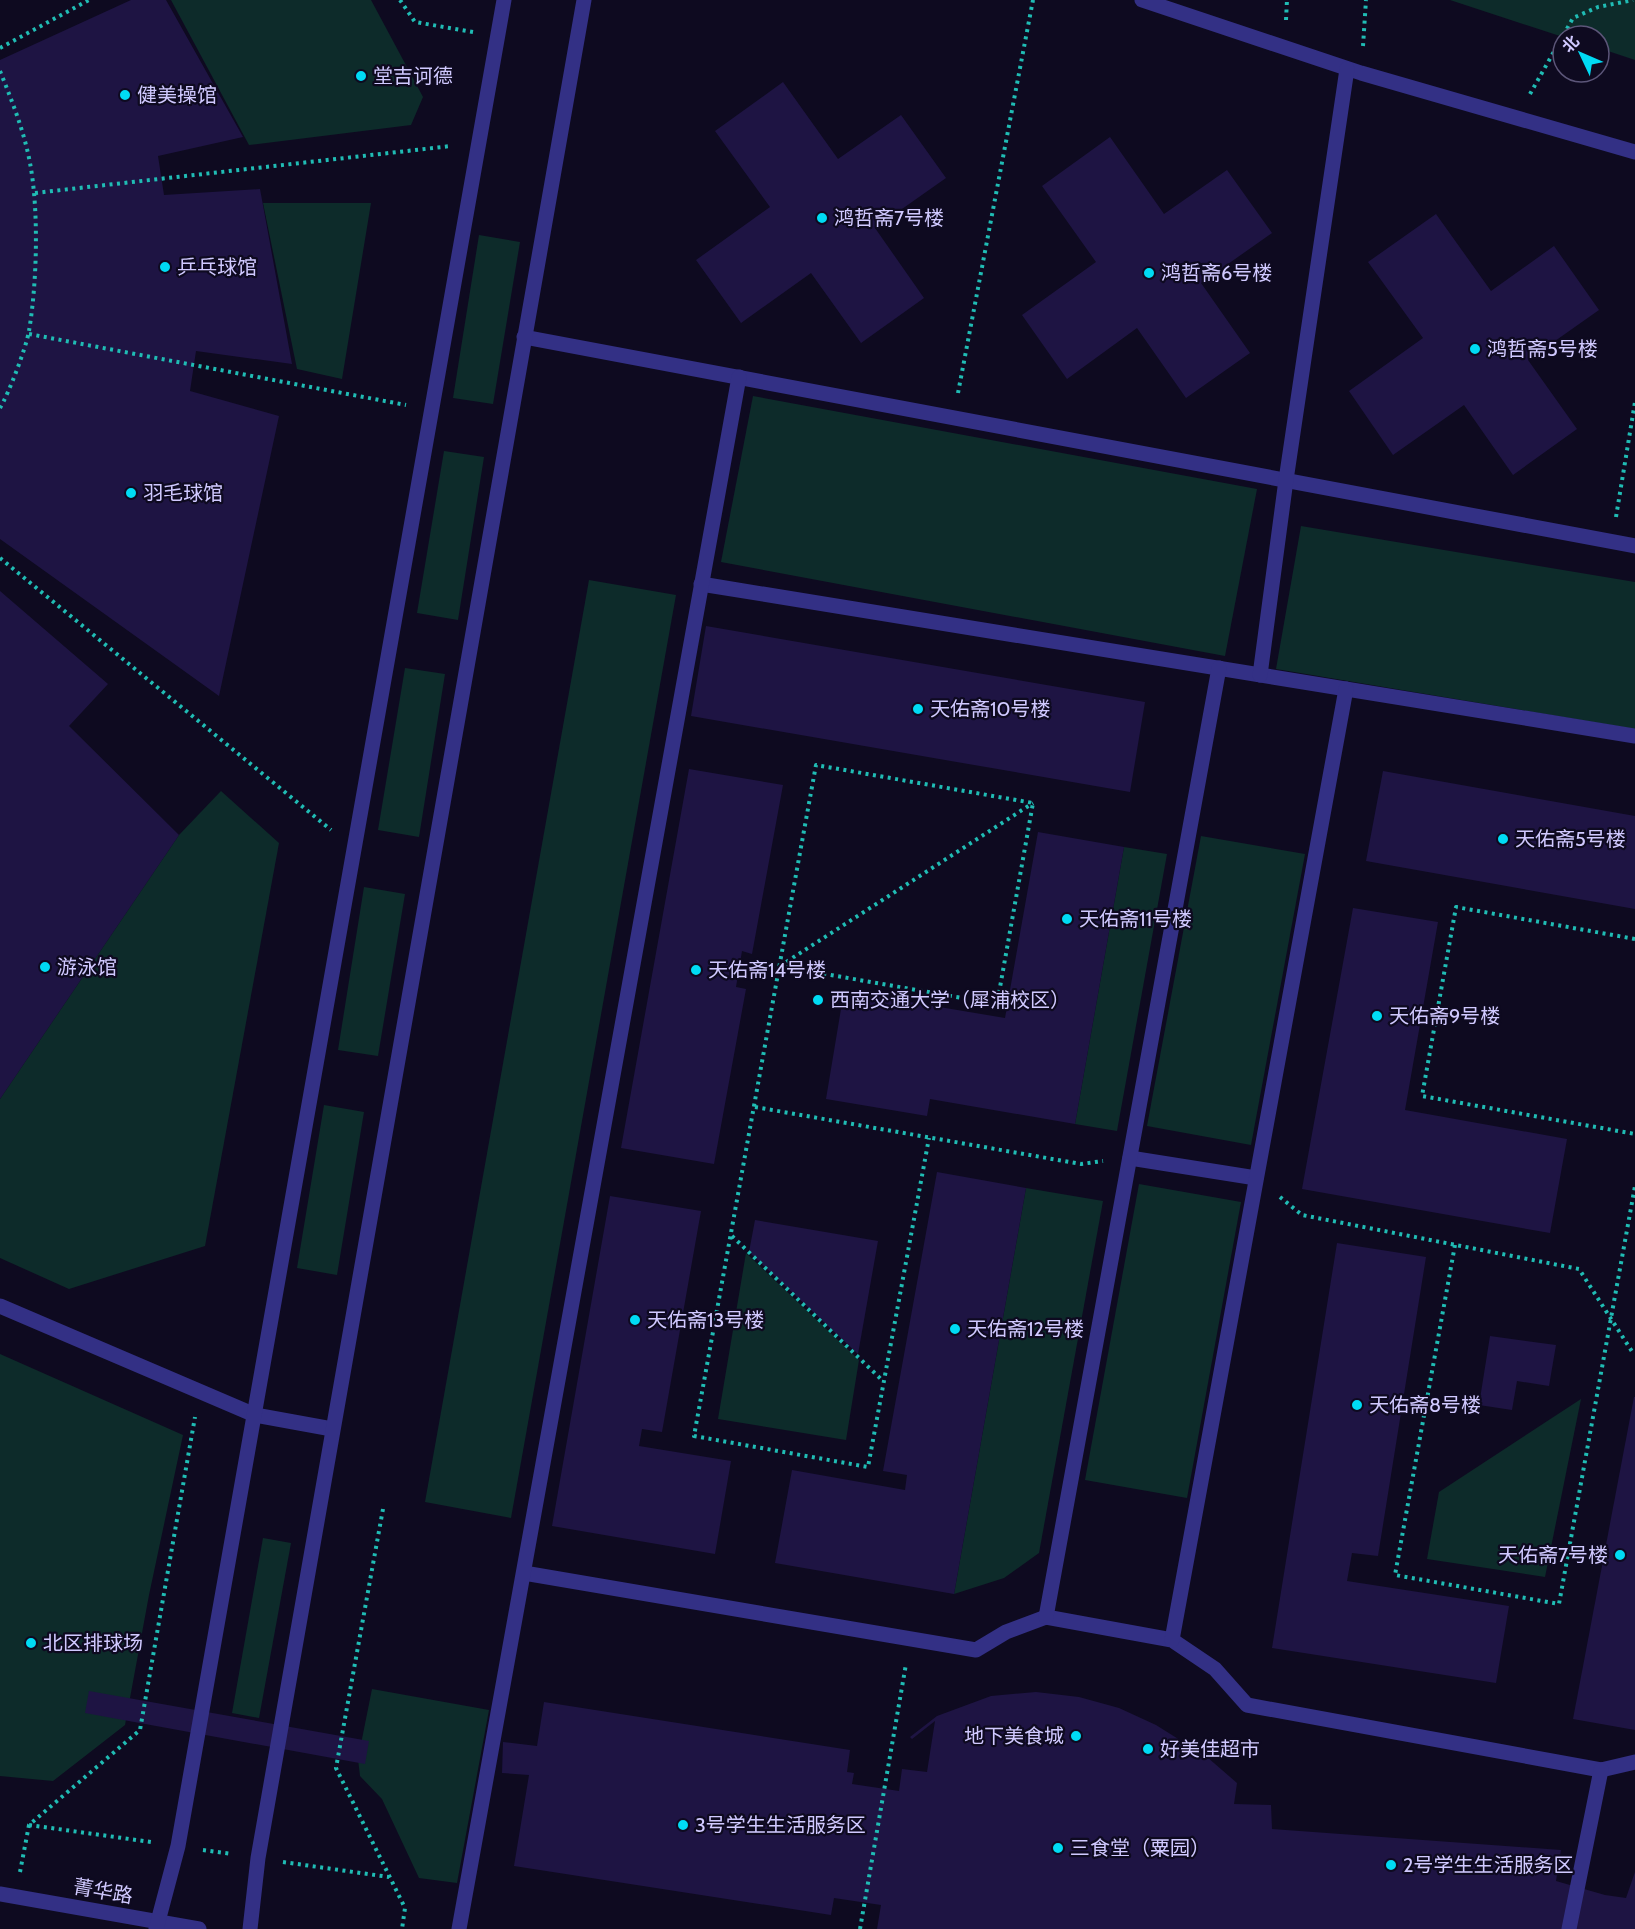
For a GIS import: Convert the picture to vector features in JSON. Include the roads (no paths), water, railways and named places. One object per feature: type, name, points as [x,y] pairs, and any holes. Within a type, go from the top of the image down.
[{"type":"street","points":[[157,1925],[178,1846],[504,0]]},
{"type":"street","points":[[249,1929],[258,1858],[332,1429],[584,0]]},
{"type":"street","points":[[1143,0],[1354,71],[1635,152]]},
{"type":"street","points":[[1260,675],[1286,480],[1354,71]]},
{"type":"street","points":[[524,337],[1635,546]]},
{"type":"street","points":[[459,1929],[739,377]]},
{"type":"street","points":[[701,584],[1635,736]]},
{"type":"street","points":[[1046,1617],[1219,668]]},
{"type":"street","points":[[1172,1640],[1347,689]]},
{"type":"street","points":[[1130,1158],[1256,1178]]},
{"type":"street","points":[[0,1306],[255,1415],[332,1429]]},
{"type":"street","points":[[524,1574],[976,1650],[1006,1632],[1046,1617],[1172,1640],[1215,1669],[1247,1705],[1601,1770],[1635,1762]]},
{"type":"street","points":[[1569,1929],[1601,1770]]},
{"type":"street","name":"菁华路","points":[[8,1895],[157,1925],[199,1929]]},
{"type":"place","name":"堂吉诃德","points":[[361,76]]},
{"type":"place","name":"健美操馆","points":[[125,95]]},
{"type":"place","name":"鸿哲斋7号楼","points":[[822,218]]},
{"type":"place","name":"乒乓球馆","points":[[165,267]]},
{"type":"place","name":"鸿哲斋6号楼","points":[[1149,273]]},
{"type":"place","name":"鸿哲斋5号楼","points":[[1475,349]]},
{"type":"place","name":"羽毛球馆","points":[[131,493]]},
{"type":"place","name":"天佑斋10号楼","points":[[918,709]]},
{"type":"place","name":"天佑斋5号楼","points":[[1503,839]]},
{"type":"place","name":"天佑斋11号楼","points":[[1067,919]]},
{"type":"place","name":"游泳馆","points":[[45,967]]},
{"type":"place","name":"天佑斋14号楼","points":[[696,970]]},
{"type":"place","name":"西南交通大学（犀浦校区）","points":[[818,1000]]},
{"type":"place","name":"天佑斋9号楼","points":[[1377,1016]]},
{"type":"place","name":"天佑斋13号楼","points":[[635,1320]]},
{"type":"place","name":"天佑斋12号楼","points":[[955,1329]]},
{"type":"place","name":"天佑斋8号楼","points":[[1357,1405]]},
{"type":"place","name":"天佑斋7号楼","points":[[1620,1555]]},
{"type":"place","name":"北区排球场","points":[[31,1643]]},
{"type":"place","name":"地下美食城","points":[[1076,1736]]},
{"type":"place","name":"好美佳超市","points":[[1148,1749]]},
{"type":"place","name":"3号学生生活服务区","points":[[683,1825]]},
{"type":"place","name":"三食堂（粟园）","points":[[1058,1848]]},
{"type":"place","name":"2号学生生活服务区","points":[[1391,1865]]}]
